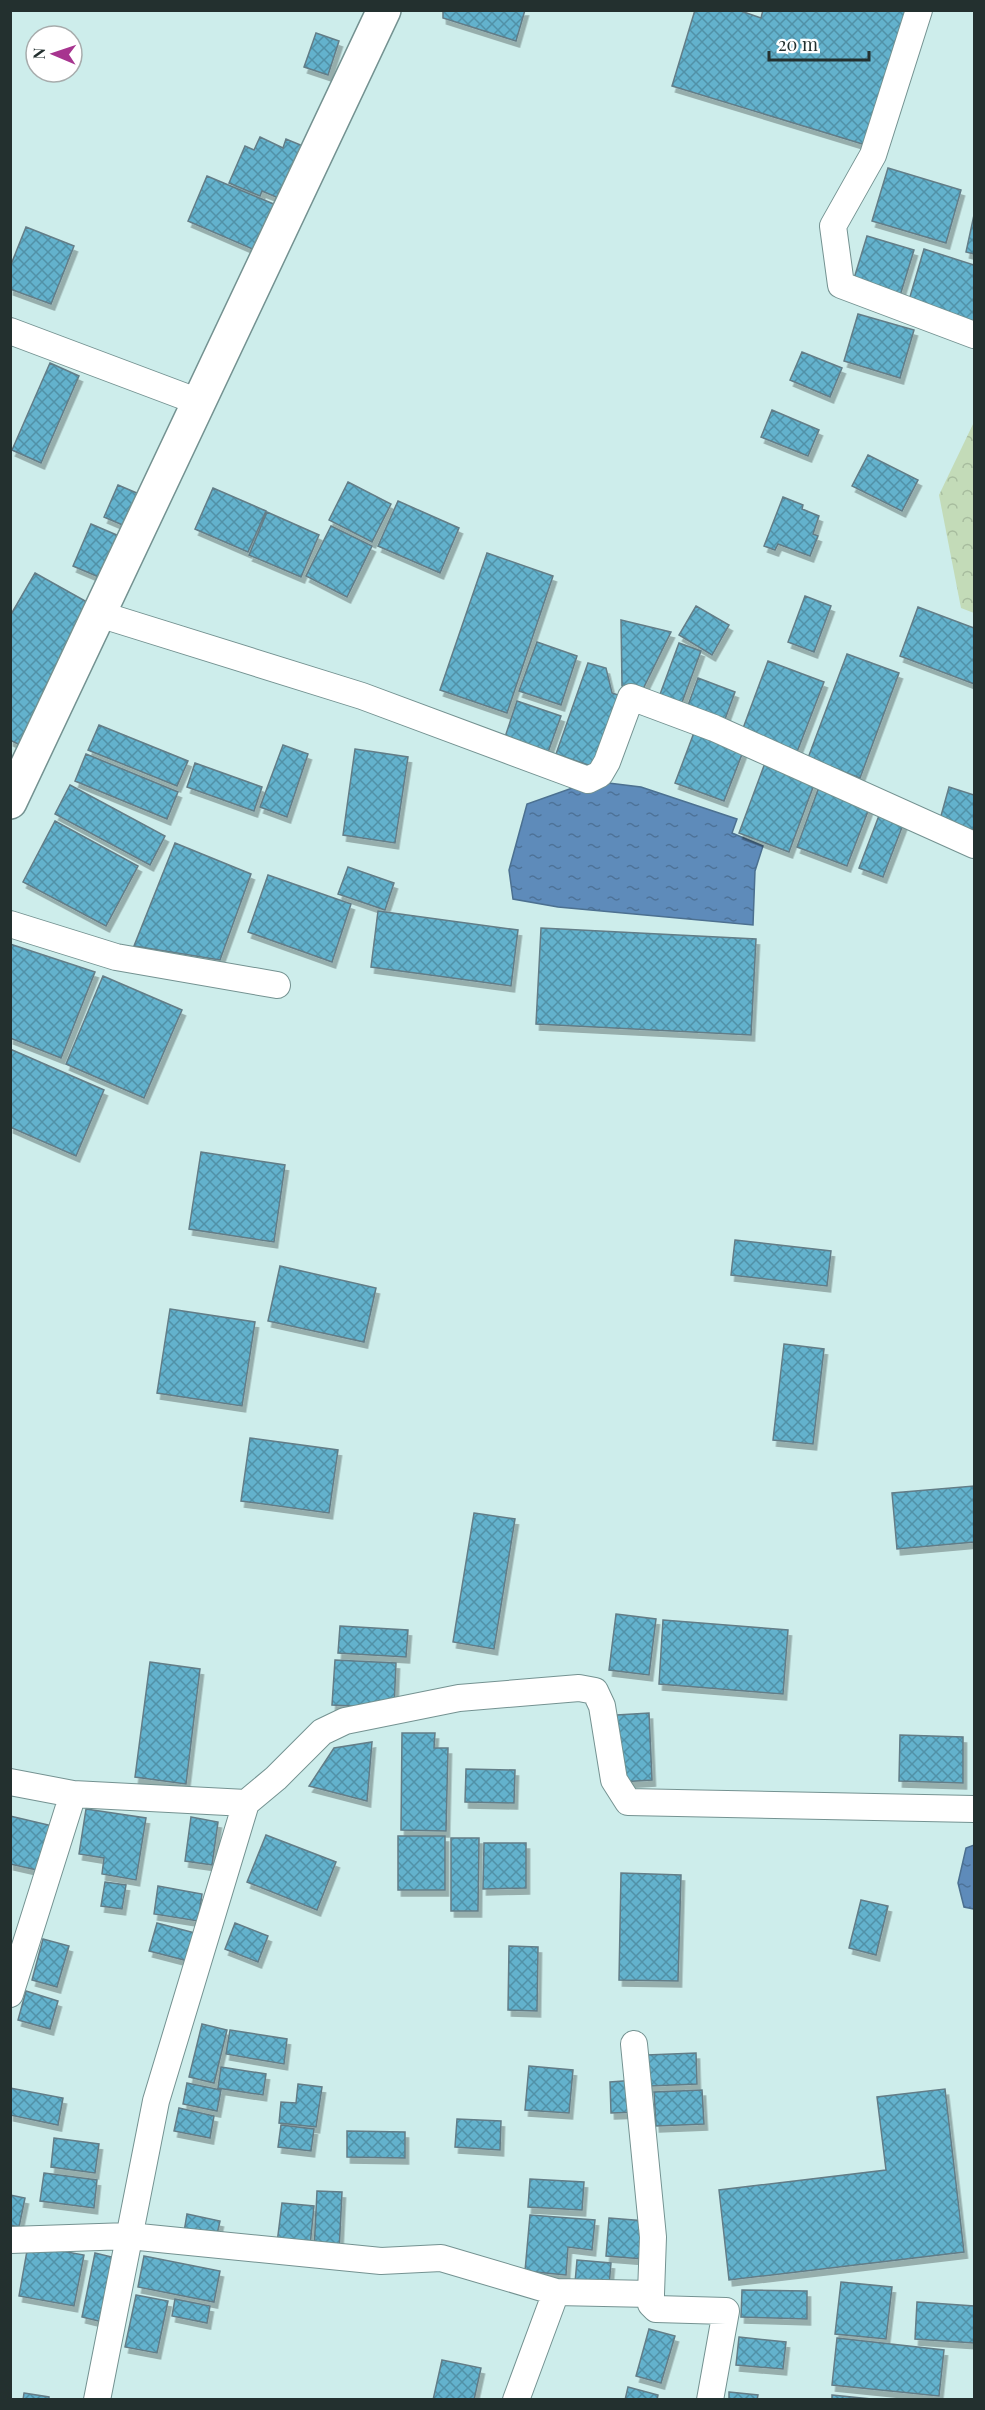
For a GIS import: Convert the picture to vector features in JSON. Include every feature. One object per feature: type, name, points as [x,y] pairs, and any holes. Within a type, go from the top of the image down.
[{"type":"main road","points":[[10,802],[384,10]]},
{"type":"street","points":[[920,10],[873,155],[833,226],[841,285],[975,335]]},
{"type":"street","points":[[10,331],[199,402]]},
{"type":"street","points":[[99,614],[362,696],[588,780],[600,774],[607,762],[631,697],[714,728],[975,845]]},
{"type":"street","points":[[10,924],[116,957],[277,985]]},
{"type":"street","points":[[97,2400],[156,2102],[246,1803],[322,1732],[345,1721],[459,1698],[579,1688],[595,1691],[602,1706],[614,1780],[628,1802],[975,1809]]},
{"type":"street","points":[[10,1782],[73,1794],[246,1803]]},
{"type":"street","points":[[10,1994],[73,1794]]},
{"type":"street","points":[[634,2044],[653,2237],[651,2304],[656,2309],[726,2311],[710,2400]]},
{"type":"street","points":[[10,2240],[129,2236],[381,2261],[441,2258],[556,2292],[651,2294]]},
{"type":"street","points":[[516,2400],[556,2292]]},
{"type":"green space","points":[[974,422],[974,613],[961,608],[939,495]]},
{"type":"water","points":[[592,781],[641,787],[737,819],[732,833],[763,846],[755,871],[753,925],[558,907],[513,899],[509,870],[527,804]]},
{"type":"water","points":[[974,1845],[974,1909],[964,1907],[958,1883],[966,1848]]},
{"type":"building","points":[[443,10],[525,10],[516,41],[443,18]]},
{"type":"building","points":[[695,10],[738,10],[761,18],[763,10],[910,10],[869,146],[672,86]]},
{"type":"building","points":[[316,33],[339,41],[328,75],[304,67]]},
{"type":"building","points":[[260,137],[283,148],[286,139],[310,149],[288,202],[262,191],[260,196],[229,183],[245,146],[254,150]]},
{"type":"building","points":[[888,168],[961,190],[946,243],[872,221]]},
{"type":"building","points":[[207,176],[283,208],[264,254],[188,221]]},
{"type":"building","points":[[974,215],[974,254],[966,252]]},
{"type":"building","points":[[26,227],[74,246],[51,304],[10,289],[10,267]]},
{"type":"building","points":[[867,236],[914,250],[899,299],[852,285]]},
{"type":"building","points":[[924,249],[974,265],[974,328],[907,307]]},
{"type":"building","points":[[858,314],[914,330],[900,378],[844,361]]},
{"type":"building","points":[[802,352],[842,368],[830,397],[790,380]]},
{"type":"building","points":[[50,363],[79,376],[41,463],[12,450]]},
{"type":"building","points":[[772,410],[819,430],[808,456],[761,437]]},
{"type":"building","points":[[868,455],[918,480],[902,511],[852,486]]},
{"type":"building","points":[[348,482],[391,504],[372,542],[329,520]]},
{"type":"building","points":[[118,485],[139,494],[125,526],[104,517]]},
{"type":"building","points":[[213,488],[266,511],[248,552],[195,529]]},
{"type":"building","points":[[783,497],[803,505],[802,509],[819,516],[813,534],[818,536],[810,556],[778,544],[775,550],[764,546]]},
{"type":"building","points":[[398,501],[459,528],[440,573],[378,546]]},
{"type":"building","points":[[267,512],[319,535],[301,577],[249,555]]},
{"type":"building","points":[[91,524],[126,539],[108,581],[73,566]]},
{"type":"building","points":[[331,526],[372,546],[347,597],[306,576]]},
{"type":"building","points":[[487,553],[553,576],[507,713],[440,690]]},
{"type":"building","points":[[35,573],[96,607],[20,745],[10,740],[10,616]]},
{"type":"building","points":[[805,596],[831,606],[814,652],[788,642]]},
{"type":"building","points":[[696,606],[729,625],[712,655],[679,635]]},
{"type":"building","points":[[918,607],[974,628],[974,684],[900,656]]},
{"type":"building","points":[[621,620],[671,632],[641,693],[622,686]]},
{"type":"building","points":[[537,642],[577,656],[561,705],[519,691]]},
{"type":"building","points":[[679,643],[701,651],[681,705],[659,697]]},
{"type":"building","points":[[847,654],[899,673],[860,778],[808,758]]},
{"type":"building","points":[[768,661],[824,682],[797,752],[742,731]]},
{"type":"building","points":[[588,663],[606,668],[612,693],[621,696],[597,768],[556,754]]},
{"type":"building","points":[[698,678],[735,692],[724,722],[687,708]]},
{"type":"building","points":[[517,701],[561,716],[547,755],[504,740]]},
{"type":"building","points":[[99,725],[188,761],[177,786],[88,750]]},
{"type":"building","points":[[695,730],[744,749],[724,801],[675,783]]},
{"type":"building","points":[[283,745],[308,754],[287,817],[260,807]]},
{"type":"building","points":[[355,749],[408,757],[395,843],[343,835]]},
{"type":"building","points":[[86,754],[178,792],[167,819],[75,781]]},
{"type":"building","points":[[195,763],[262,787],[254,811],[187,787]]},
{"type":"building","points":[[765,763],[815,782],[789,852],[739,833]]},
{"type":"building","points":[[70,785],[165,836],[150,865],[55,814]]},
{"type":"building","points":[[819,787],[870,806],[847,866],[797,847]]},
{"type":"building","points":[[949,787],[974,795],[974,833],[939,823]]},
{"type":"building","points":[[880,813],[904,822],[883,877],[859,868]]},
{"type":"building","points":[[55,821],[138,866],[106,926],[23,882]]},
{"type":"building","points":[[175,843],[251,874],[220,960],[134,946]]},
{"type":"building","points":[[348,867],[394,883],[385,910],[338,894]]},
{"type":"building","points":[[268,875],[351,904],[332,962],[248,932]]},
{"type":"building","points":[[378,911],[518,930],[511,986],[371,967]]},
{"type":"building","points":[[541,928],[756,939],[751,1035],[536,1024]]},
{"type":"building","points":[[10,944],[95,972],[61,1058],[10,1038]]},
{"type":"building","points":[[103,976],[182,1010],[144,1098],[66,1064]]},
{"type":"building","points":[[10,1049],[104,1090],[76,1156],[10,1127]]},
{"type":"building","points":[[201,1152],[285,1165],[274,1242],[189,1229]]},
{"type":"building","points":[[735,1240],[831,1251],[827,1286],[731,1275]]},
{"type":"building","points":[[280,1266],[376,1288],[364,1342],[268,1321]]},
{"type":"building","points":[[170,1309],[255,1322],[242,1406],[157,1393]]},
{"type":"building","points":[[784,1344],[824,1349],[813,1444],[773,1440]]},
{"type":"building","points":[[250,1438],[338,1450],[329,1513],[241,1501]]},
{"type":"building","points":[[974,1486],[974,1542],[897,1549],[892,1493]]},
{"type":"building","points":[[474,1513],[515,1519],[494,1649],[453,1642]]},
{"type":"building","points":[[616,1614],[656,1619],[649,1675],[609,1670]]},
{"type":"building","points":[[663,1620],[788,1630],[783,1694],[659,1684]]},
{"type":"building","points":[[340,1626],[408,1630],[406,1657],[338,1653]]},
{"type":"building","points":[[335,1660],[396,1663],[394,1708],[332,1705]]},
{"type":"building","points":[[150,1662],[200,1669],[186,1784],[135,1777]]},
{"type":"building","points":[[649,1713],[652,1780],[620,1782],[617,1715]]},
{"type":"building","points":[[402,1733],[435,1733],[434,1748],[448,1748],[446,1831],[401,1830]]},
{"type":"building","points":[[900,1735],[963,1737],[963,1783],[899,1781]]},
{"type":"building","points":[[372,1742],[367,1801],[309,1786],[334,1748]]},
{"type":"building","points":[[466,1769],[515,1770],[514,1803],[465,1802]]},
{"type":"building","points":[[86,1809],[146,1818],[136,1880],[102,1874],[104,1858],[79,1854]]},
{"type":"building","points":[[10,1816],[57,1827],[46,1872],[10,1864]]},
{"type":"building","points":[[191,1817],[218,1822],[212,1865],[185,1861]]},
{"type":"building","points":[[266,1835],[336,1862],[317,1910],[247,1882]]},
{"type":"building","points":[[398,1836],[445,1836],[445,1890],[398,1890]]},
{"type":"building","points":[[451,1838],[479,1838],[478,1911],[451,1911]]},
{"type":"building","points":[[484,1843],[526,1843],[526,1888],[483,1889]]},
{"type":"building","points":[[621,1873],[681,1875],[678,1981],[619,1980]]},
{"type":"building","points":[[105,1882],[126,1885],[122,1909],[101,1906]]},
{"type":"building","points":[[158,1886],[202,1894],[198,1921],[154,1914]]},
{"type":"building","points":[[861,1900],[888,1906],[876,1955],[849,1948]]},
{"type":"building","points":[[157,1923],[195,1933],[188,1961],[149,1951]]},
{"type":"building","points":[[235,1923],[268,1936],[258,1962],[225,1949]]},
{"type":"building","points":[[43,1939],[69,1946],[57,1987],[32,1980]]},
{"type":"building","points":[[509,1946],[538,1947],[537,2011],[508,2010]]},
{"type":"building","points":[[26,1991],[58,2001],[50,2029],[18,2020]]},
{"type":"building","points":[[202,2024],[227,2030],[214,2083],[189,2077]]},
{"type":"building","points":[[230,2030],[287,2039],[284,2064],[226,2054]]},
{"type":"building","points":[[696,2053],[697,2084],[649,2086],[647,2055]]},
{"type":"building","points":[[529,2066],[573,2070],[569,2113],[525,2110]]},
{"type":"building","points":[[221,2067],[266,2074],[263,2095],[218,2088]]},
{"type":"building","points":[[636,2080],[638,2112],[611,2113],[610,2082]]},
{"type":"building","points":[[187,2083],[221,2090],[217,2111],[183,2104]]},
{"type":"building","points":[[298,2084],[322,2087],[316,2127],[279,2123],[281,2102],[296,2103]]},
{"type":"building","points":[[10,2088],[63,2098],[58,2125],[10,2115]]},
{"type":"building","points":[[945,2089],[964,2252],[729,2280],[719,2190],[886,2170],[877,2097]]},
{"type":"building","points":[[702,2090],[704,2124],[656,2126],[654,2092]]},
{"type":"building","points":[[179,2108],[214,2116],[210,2138],[174,2131]]},
{"type":"building","points":[[457,2119],[501,2121],[500,2150],[455,2147]]},
{"type":"building","points":[[281,2125],[314,2129],[311,2151],[278,2147]]},
{"type":"building","points":[[347,2131],[405,2132],[405,2158],[347,2157]]},
{"type":"building","points":[[54,2138],[99,2144],[95,2173],[51,2167]]},
{"type":"building","points":[[44,2173],[97,2180],[94,2208],[40,2201]]},
{"type":"building","points":[[530,2179],[584,2182],[582,2210],[528,2207]]},
{"type":"building","points":[[317,2191],[342,2192],[339,2252],[314,2251]]},
{"type":"building","points":[[10,2195],[25,2198],[19,2227],[10,2225]]},
{"type":"building","points":[[282,2203],[314,2206],[310,2246],[277,2243]]},
{"type":"building","points":[[187,2214],[220,2221],[215,2244],[183,2238]]},
{"type":"building","points":[[530,2215],[595,2220],[592,2250],[568,2247],[566,2275],[525,2271]]},
{"type":"building","points":[[609,2218],[646,2221],[643,2259],[606,2256]]},
{"type":"building","points":[[28,2245],[84,2255],[74,2306],[19,2296]]},
{"type":"building","points":[[95,2253],[120,2259],[107,2323],[82,2317]]},
{"type":"building","points":[[144,2256],[220,2271],[214,2302],[138,2287]]},
{"type":"building","points":[[577,2260],[611,2263],[609,2286],[575,2283]]},
{"type":"building","points":[[841,2282],[892,2287],[886,2339],[835,2334]]},
{"type":"building","points":[[742,2290],[807,2291],[807,2319],[741,2317]]},
{"type":"building","points":[[136,2295],[168,2301],[157,2353],[125,2347]]},
{"type":"building","points":[[175,2299],[210,2306],[207,2323],[172,2316]]},
{"type":"building","points":[[917,2302],[974,2306],[974,2343],[915,2339]]},
{"type":"building","points":[[649,2329],[675,2336],[661,2383],[636,2376]]},
{"type":"building","points":[[739,2337],[786,2342],[783,2369],[736,2365]]},
{"type":"building","points":[[837,2338],[944,2350],[939,2396],[832,2385]]},
{"type":"building","points":[[442,2360],[481,2368],[474,2400],[433,2400]]},
{"type":"building","points":[[628,2387],[658,2395],[657,2400],[625,2400]]},
{"type":"building","points":[[729,2392],[758,2395],[757,2400],[729,2400]]},
{"type":"building","points":[[24,2393],[49,2397],[49,2400],[23,2400]]},
{"type":"building","points":[[832,2395],[871,2399],[871,2400],[832,2400]]}]
